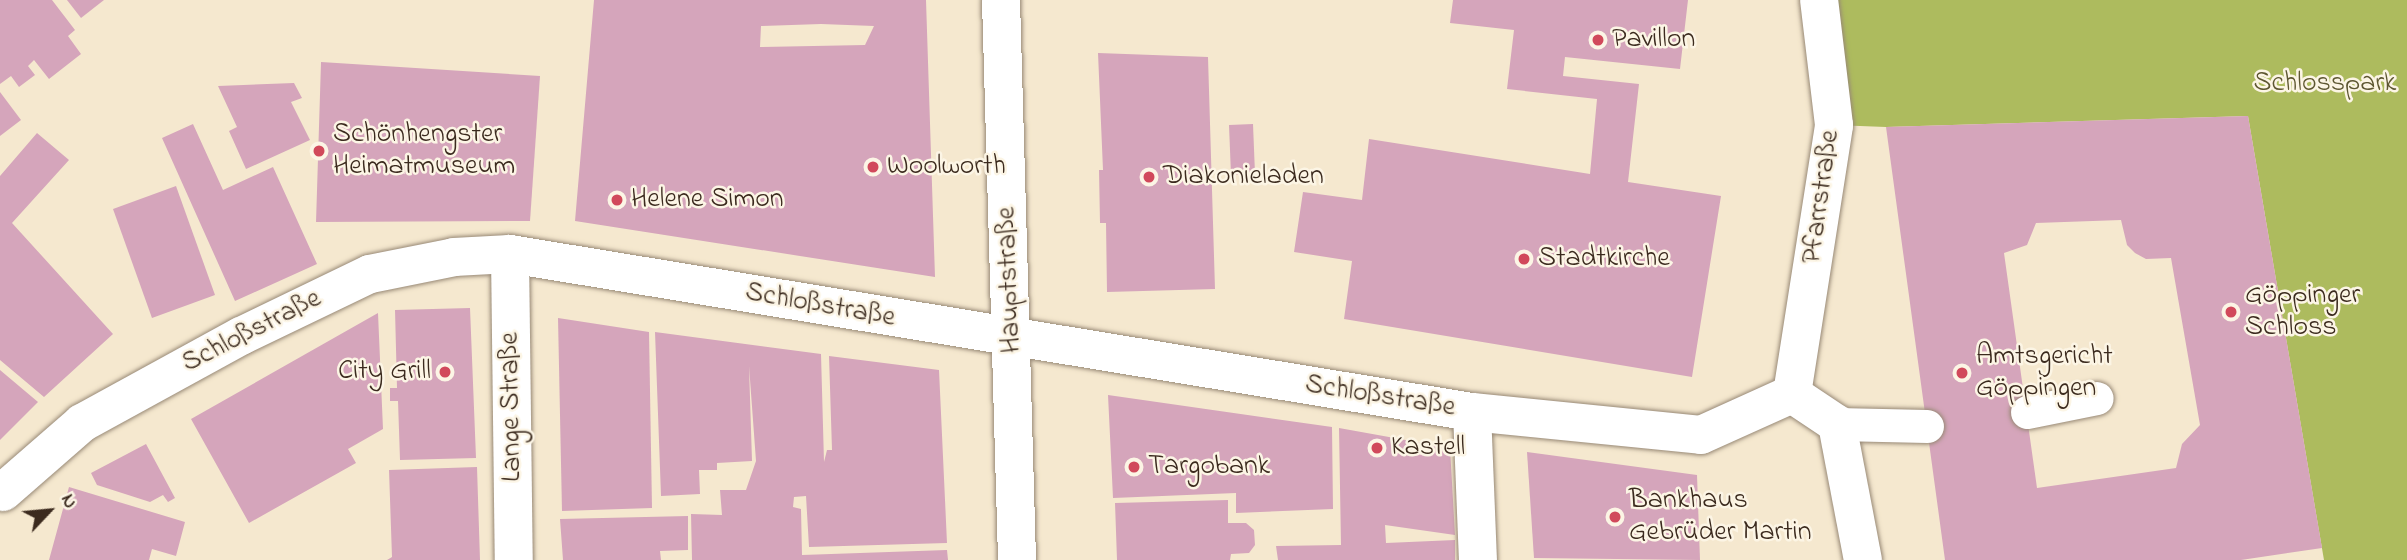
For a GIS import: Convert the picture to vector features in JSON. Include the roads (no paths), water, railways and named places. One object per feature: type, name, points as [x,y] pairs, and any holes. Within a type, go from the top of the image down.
[{"type":"street","name":"Hauptstraße","points":[[1001,0],[1017,560]]},
{"type":"street","name":"Pfarrstraße","points":[[1792,394],[1834,125],[1819,0]]},
{"type":"street","name":"Schloßstraße","points":[[1,495],[82,423],[241,336],[370,274],[454,257],[510,254],[1012,339],[1472,412],[1701,435],[1792,394]]},
{"type":"street","name":"Lange Straße","points":[[510,254],[514,560]]},
{"type":"street","points":[[1792,394],[1837,424],[1863,560]]},
{"type":"street","points":[[1472,412],[1478,560]]},
{"type":"lane","points":[[2027,412],[2097,398]]},
{"type":"lane","points":[[1837,424],[1927,426]]},
{"type":"place","name":"Pavillon","points":[[1598,40]]},
{"type":"place","name":"Schönhengster Heimatmuseum","points":[[319,151]]},
{"type":"place","name":"Woolworth","points":[[873,167]]},
{"type":"place","name":"Diakonieladen","points":[[1149,177]]},
{"type":"place","name":"Helene Simon","points":[[617,200]]},
{"type":"place","name":"Stadtkirche","points":[[1524,259]]},
{"type":"place","name":"Göppinger Schloss","points":[[2231,312]]},
{"type":"place","name":"City Grill","points":[[445,372]]},
{"type":"place","name":"Amtsgericht Göppingen","points":[[1962,373]]},
{"type":"place","name":"Kastell","points":[[1377,448]]},
{"type":"place","name":"Targobank","points":[[1134,467]]},
{"type":"place","name":"Bankhaus Gebrüder Martin","points":[[1615,517]]},
{"type":"park label","name":"Schlosspark","points":[[2325,84]]}]
